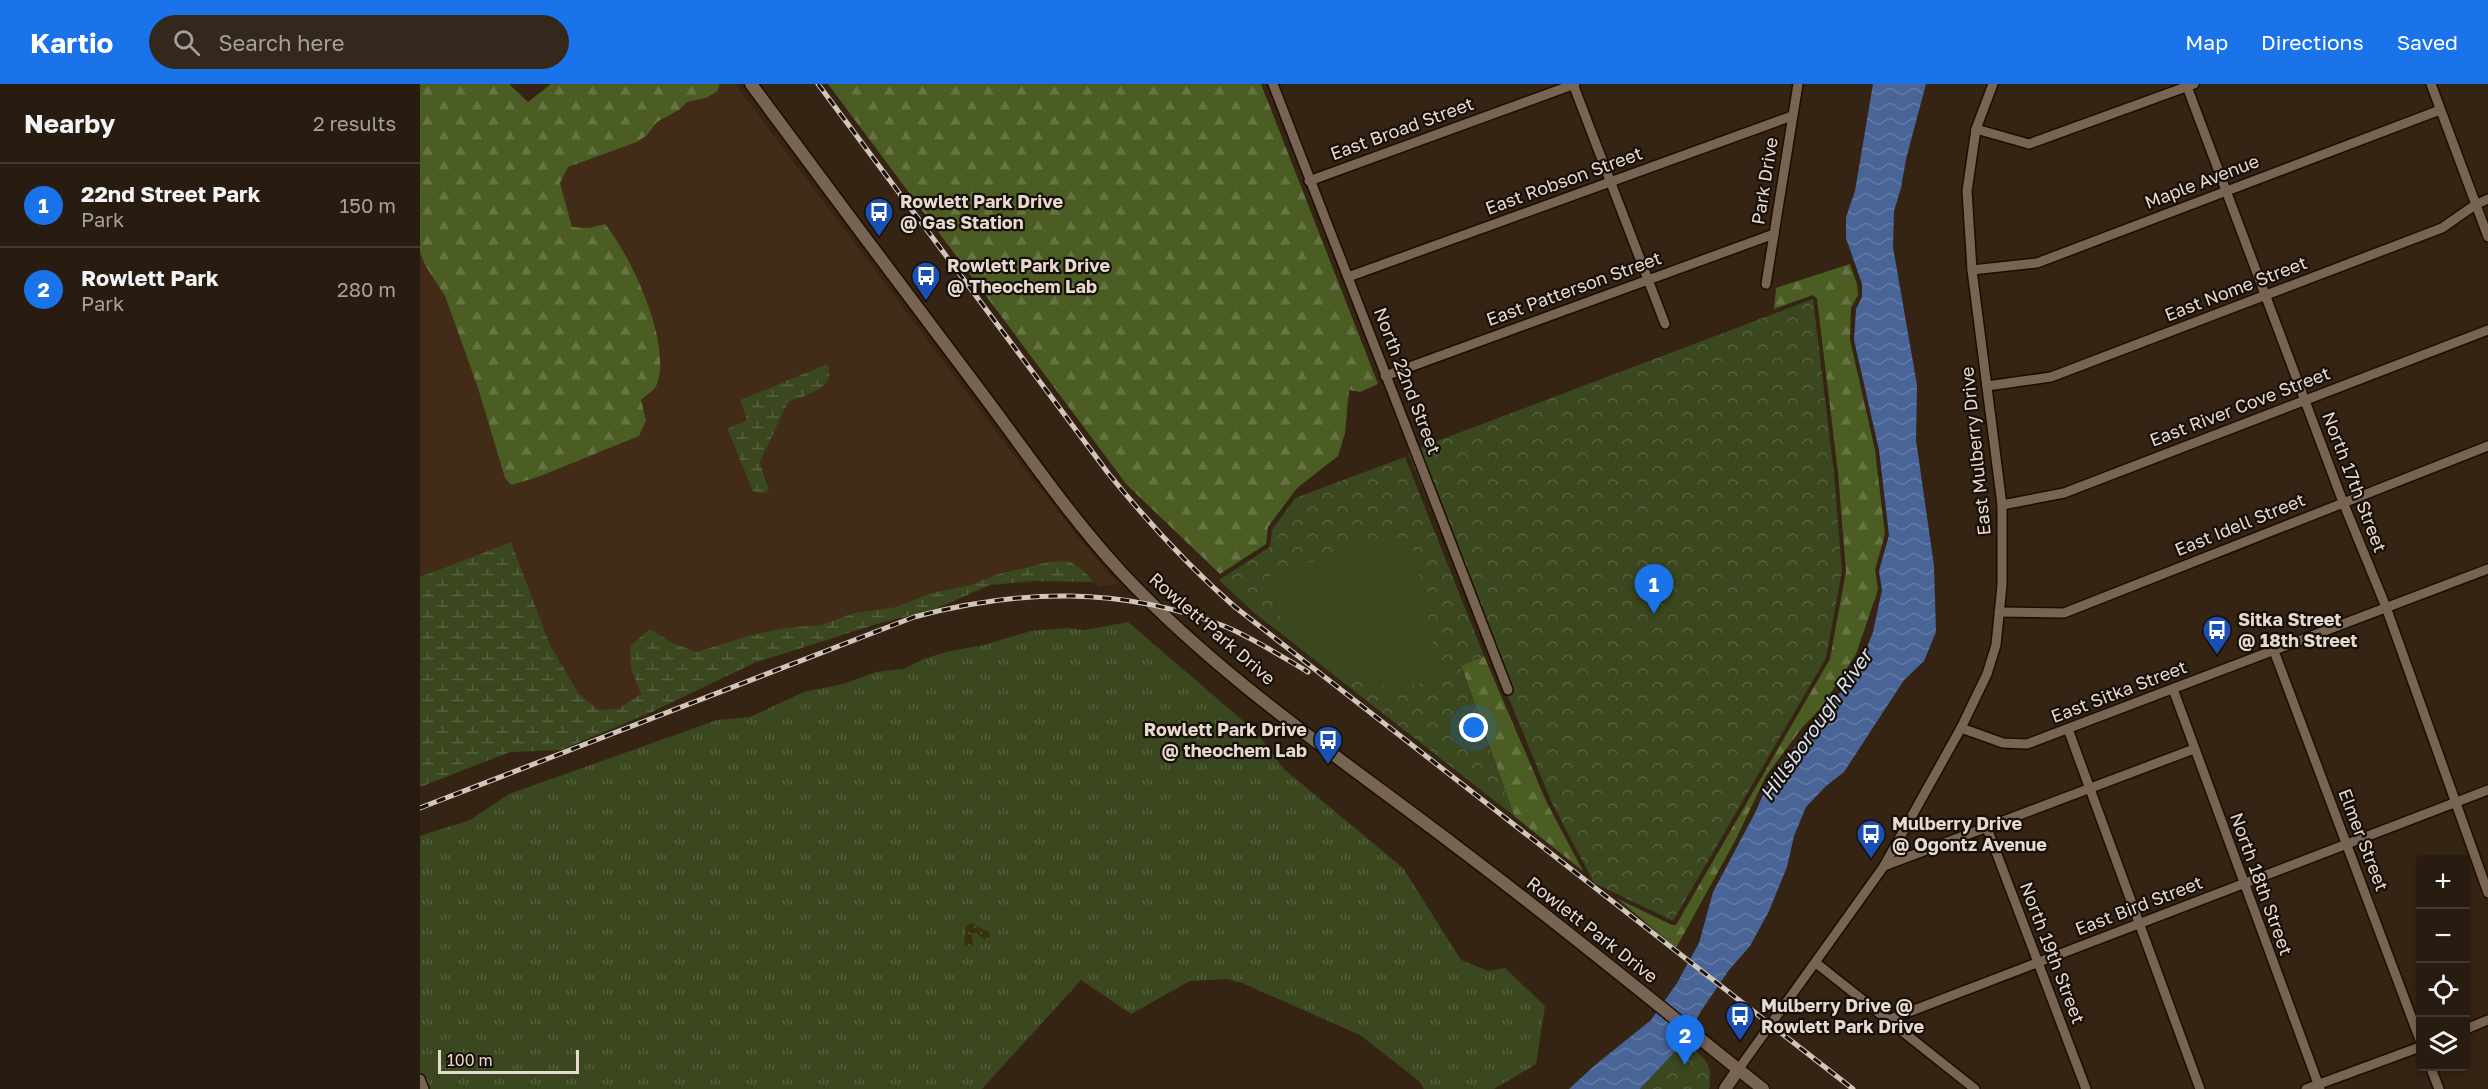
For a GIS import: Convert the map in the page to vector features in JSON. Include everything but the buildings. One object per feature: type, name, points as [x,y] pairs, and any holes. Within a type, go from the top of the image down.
[{"type":"street","name":"Rowlett Park Drive","points":[[751,84],[914,306],[1082,526],[1122,573],[1161,612],[1229,671],[1651,999],[1763,1089]]},
{"type":"street","name":"North 22nd Street","points":[[1273,84],[1508,690]]},
{"type":"street","name":"East Broad Street","points":[[1309,181],[1574,84]]},
{"type":"street","points":[[1574,84],[1665,324]]},
{"type":"street","name":"Park Drive","points":[[1766,284],[1798,84]]},
{"type":"street","name":"East Mulberry Drive","points":[[1738,1070],[1884,866],[1961,728],[1987,674],[1996,645],[2002,585],[2002,505],[1972,270],[1967,191],[1976,129],[1993,84]]},
{"type":"street","points":[[2431,84],[2488,237]]},
{"type":"street","points":[[1976,129],[2029,144],[2189,85]]},
{"type":"street","name":"North 17th Street","points":[[2189,85],[2226,191],[2343,502],[2386,607],[2488,893]]},
{"type":"street","name":"Maple Avenue","points":[[1972,270],[2037,263],[2440,110]]},
{"type":"street","name":"East Robson Street","points":[[1348,277],[1792,116]]},
{"type":"street","name":"East Nome Street","points":[[1988,386],[2051,377],[2442,228],[2475,205],[2488,199]]},
{"type":"street","name":"East Patterson Street","points":[[1385,375],[1774,234]]},
{"type":"street","name":"East River Cove Street","points":[[2002,505],[2064,493],[2488,330]]},
{"type":"street","name":"East Idell Street","points":[[1999,612],[2064,613],[2488,446]]},
{"type":"street","name":"East Sitka Street","points":[[1961,728],[2003,742],[2027,744],[2488,569]]},
{"type":"street","name":"Elmer Street","points":[[2274,651],[2416,1027]]},
{"type":"street","name":"North 18th Street","points":[[2173,689],[2319,1087]]},
{"type":"street","points":[[2068,729],[2200,1089]]},
{"type":"street","points":[[1884,866],[2194,749]]},
{"type":"street","name":"East Bird Street","points":[[1888,1020],[2488,790]]},
{"type":"street","name":"North 19th Street","points":[[1987,828],[2086,1089]]},
{"type":"street","points":[[1816,963],[1975,1089]]},
{"type":"street","points":[[2470,1027],[2488,1020]]},
{"type":"street","points":[[2306,1089],[2319,1087],[2416,1049]]},
{"type":"street","points":[[1725,1089],[1738,1070]]},
{"type":"street","points":[[2432,1071],[2439,1089]]},
{"type":"street","points":[[420,1079],[424,1089]]},
{"type":"shaded area","points":[[719,84],[735,84],[1007,446],[1118,584],[1099,587],[1085,571],[1049,562],[998,574],[970,585],[931,593],[896,607],[854,613],[821,625],[784,628],[751,635],[697,653],[672,643],[649,629],[631,669],[641,694],[618,710],[597,710],[579,694],[550,645],[511,542],[420,577],[420,252],[425,265],[445,296],[478,388],[505,478],[511,485],[608,447],[646,420],[641,400],[661,356],[644,293],[614,236],[605,224],[590,228],[572,227],[560,183],[568,167],[637,142],[648,134],[657,122],[679,110],[687,102],[706,98],[718,91]],"holes":[[[827,364],[826,384],[807,396],[788,402],[760,462],[769,485],[739,458],[727,429],[748,420],[740,400]]]},
{"type":"green space","points":[[420,84],[509,84],[528,102],[551,84],[719,84],[718,91],[706,98],[687,102],[679,110],[657,122],[647,135],[637,142],[568,167],[560,183],[572,227],[589,228],[605,224],[615,238],[637,278],[654,324],[659,346],[660,367],[656,386],[641,400],[646,420],[639,436],[538,477],[511,485],[505,478],[478,388],[445,296],[425,265],[420,252]]},
{"type":"green space","points":[[828,84],[1261,84],[1378,384],[1360,392],[1349,390],[1345,433],[1338,456],[1297,488],[1268,527],[1266,544],[1220,574],[1127,485]]},
{"type":"green space","points":[[1850,264],[1858,295],[1851,308],[1850,340],[1875,450],[1885,534],[1875,570],[1878,589],[1856,654],[1821,708],[1801,729],[1766,776],[1735,841],[1676,948],[1618,899],[1676,925],[1830,659],[1846,571],[1838,473],[1817,299],[1813,295],[1774,309],[1776,288]]},
{"type":"green space","points":[[1813,299],[1834,473],[1842,571],[1826,658],[1673,921],[1594,883],[1551,801],[1408,452]]},
{"type":"green space","points":[[827,364],[828,379],[824,385],[811,394],[788,402],[760,462],[769,490],[764,494],[753,491],[727,429],[747,420],[740,400]]},
{"type":"green space","points":[[1405,457],[1484,656],[1461,666],[1514,816],[1252,611],[1219,580],[1270,547],[1272,530],[1295,498]]},
{"type":"green space","points":[[1400,539],[1413,549],[1439,678],[1408,686],[1376,685],[1359,681],[1329,668],[1302,648],[1283,623],[1266,577],[1359,546]]},
{"type":"green space","points":[[511,542],[550,645],[579,694],[598,710],[618,709],[641,694],[631,669],[630,646],[650,629],[672,643],[697,652],[751,635],[784,628],[821,625],[854,613],[896,607],[931,593],[970,585],[998,574],[1049,562],[1069,561],[1084,571],[1094,582],[1034,581],[990,585],[935,609],[877,624],[754,663],[654,711],[561,750],[510,752],[420,787],[420,577]]},
{"type":"green space","points":[[1128,622],[1256,732],[1284,769],[1403,868],[1461,960],[1488,971],[1505,968],[1545,1006],[1536,1064],[1494,1089],[1424,1089],[1419,1081],[1360,1035],[1242,983],[1227,979],[1190,981],[1131,1014],[1081,980],[982,1089],[420,1089],[420,836],[470,820],[509,794],[717,720],[750,717],[804,692],[843,684],[876,672],[904,669],[923,659],[1031,631],[1067,628],[1085,630]]},
{"type":"green space","points":[[1484,656],[1547,803],[1583,871],[1514,816],[1461,665]]},
{"type":"green space","points":[[1684,1042],[1709,1066],[1709,1089],[1640,1089]]},
{"type":"sand","points":[[971,923],[990,933],[989,939],[985,940],[976,933],[971,933],[973,944],[968,947],[964,945],[966,926]]},
{"type":"water","name":"Hillsborough River","points":[[1873,84],[1926,84],[1894,211],[1893,247],[1917,385],[1916,440],[1934,566],[1936,632],[1924,661],[1904,680],[1844,772],[1826,786],[1806,807],[1794,836],[1787,867],[1769,911],[1750,946],[1729,970],[1701,1011],[1684,1042],[1640,1089],[1569,1089],[1651,1020],[1677,983],[1699,943],[1713,892],[1755,813],[1770,779],[1805,733],[1847,685],[1865,653],[1873,632],[1882,590],[1879,571],[1889,535],[1879,450],[1854,340],[1856,309],[1862,297],[1862,284],[1846,238],[1846,217],[1855,191]]},
{"type":"railway","points":[[818,84],[1108,473],[1153,526],[1201,576],[1235,607],[1853,1089]]},
{"type":"railway","points":[[420,808],[914,617],[993,601],[1070,596],[1108,598],[1147,604],[1224,626],[1308,672]]},
{"type":"place","name":"Rowlett Park Drive @ Gas Station","points":[[879,238]]},
{"type":"place","name":"Rowlett Park Drive @ Theochem Lab","points":[[926,302]]},
{"type":"place","name":"22nd Street Park","points":[[1654,614]]},
{"type":"place","name":"Sitka Street @ 18th Street","points":[[2217,656]]},
{"type":"place","name":"Rowlett Park Drive @ theochem Lab","points":[[1328,766]]},
{"type":"place","name":"Mulberry Drive @ Ogontz Avenue","points":[[1871,860]]},
{"type":"place","name":"Mulberry Drive @ Rowlett Park Drive","points":[[1740,1042]]},
{"type":"place","name":"Rowlett Park","points":[[1685,1065]]}]
